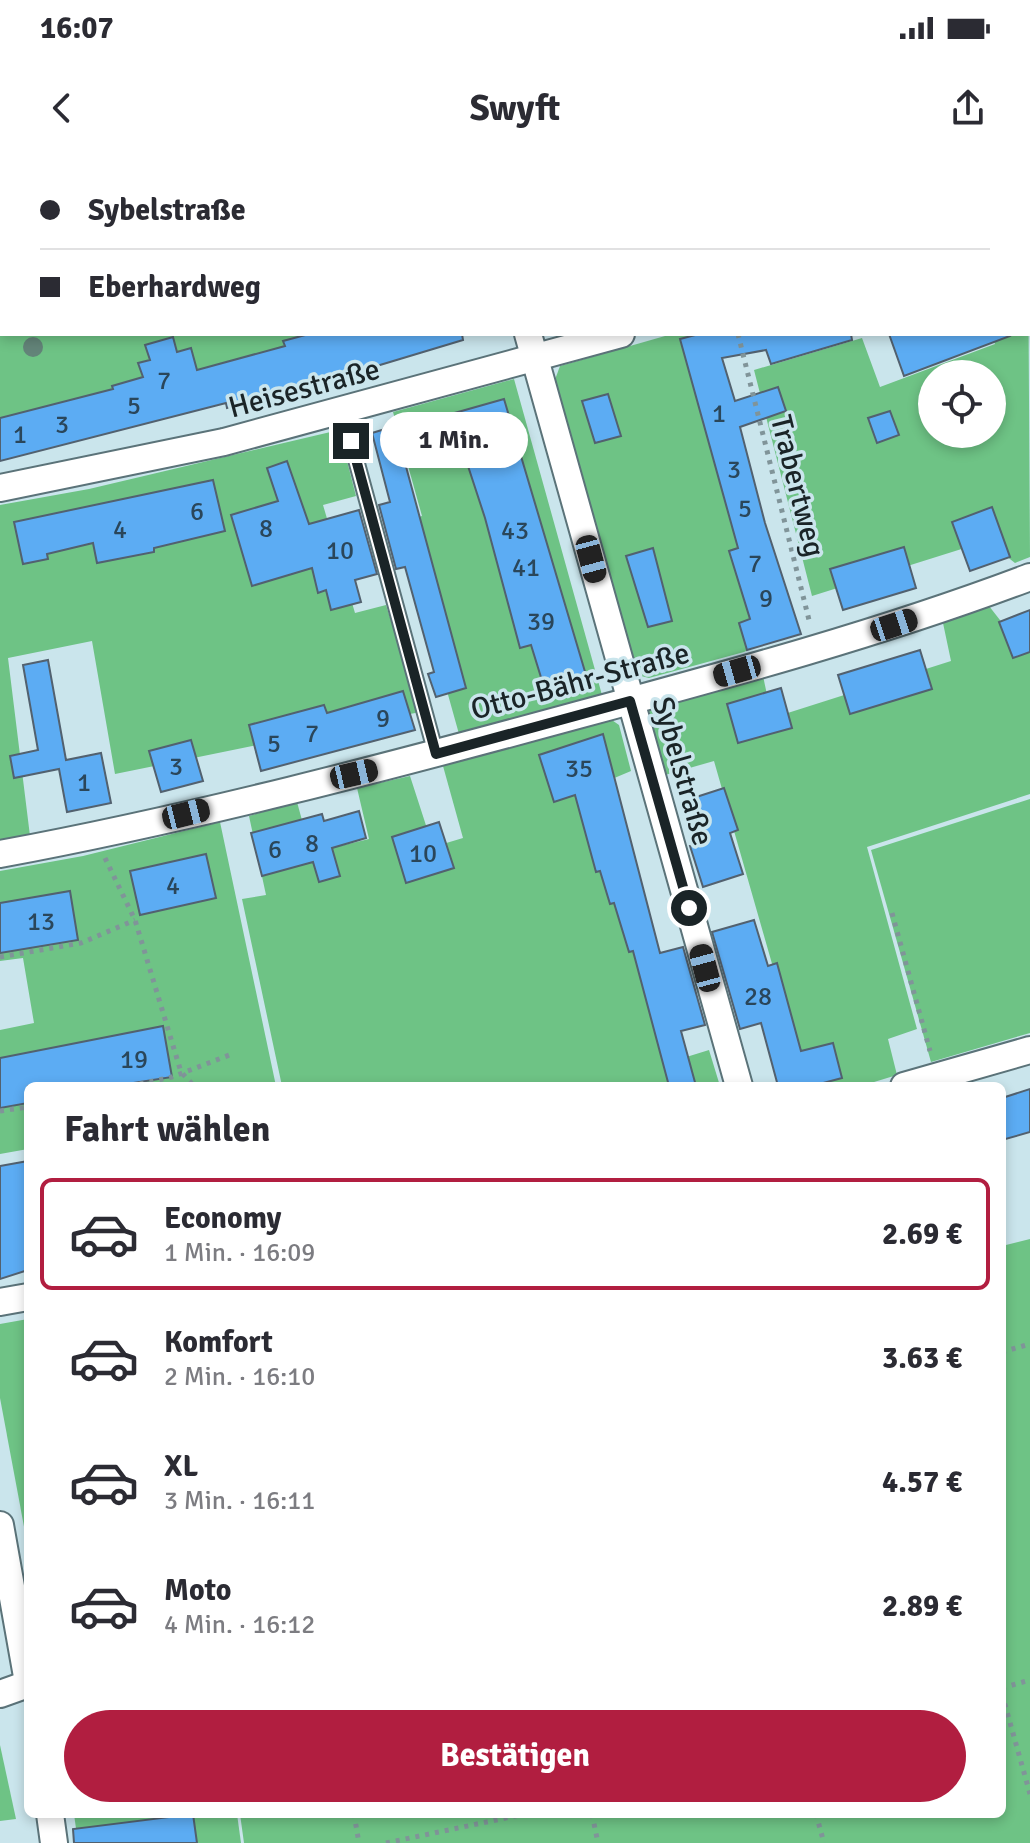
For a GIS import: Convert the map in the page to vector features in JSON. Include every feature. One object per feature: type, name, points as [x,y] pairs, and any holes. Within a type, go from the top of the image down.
[{"type":"street","name":"Sybelstraße","points":[[529,336],[738,1082]]},
{"type":"street","name":"Heisestraße","points":[[0,488],[98,471],[343,412],[614,336]]},
{"type":"street","name":"Otto-Bähr-Straße","points":[[0,854],[94,835],[436,754],[817,649],[946,609],[1030,577]]},
{"type":"street","points":[[918,1082],[1030,1050]]},
{"type":"street","points":[[0,1302],[24,1298]]},
{"type":"street","points":[[0,1525],[24,1660]]},
{"type":"street","points":[[0,1694],[24,1685]]},
{"type":"street","points":[[51,1818],[54,1843]]},
{"type":"lane","points":[[343,412],[436,754]]},
{"type":"path","name":"Trabertweg","points":[[739,336],[817,649]]},
{"type":"path","points":[[94,835],[135,920],[181,1072],[190,1082]]},
{"type":"path","points":[[892,913],[933,1065]]},
{"type":"path","points":[[0,957],[81,943],[135,920]]},
{"type":"path","points":[[149,1082],[172,1077],[232,1054]]},
{"type":"path","points":[[0,1111],[24,1108]]},
{"type":"path","points":[[1006,1351],[1030,1344]]},
{"type":"path","points":[[1006,1689],[1030,1680]]},
{"type":"path","points":[[1006,1706],[1030,1794]]},
{"type":"path","points":[[355,1818],[359,1843]]},
{"type":"path","points":[[386,1843],[506,1818]]},
{"type":"path","points":[[593,1818],[598,1843]]},
{"type":"path","points":[[817,1818],[824,1843]]},
{"type":"green space","points":[[0,336],[411,336],[0,433]]},
{"type":"green space","points":[[665,336],[703,336],[779,635],[744,652],[649,678],[637,675],[553,385],[560,366]]},
{"type":"green space","points":[[992,336],[1029,336],[1030,557],[1015,563],[987,541],[812,596],[754,370],[862,338],[880,387],[918,373],[918,448],[1006,448],[1006,360],[952,360],[995,344]]},
{"type":"green space","points":[[514,379],[602,695],[459,734],[400,523],[422,516],[393,412]]},
{"type":"green space","points":[[339,430],[356,496],[323,505],[355,613],[386,605],[420,712],[115,774],[92,641],[8,658],[30,836],[0,841],[0,505],[89,489]]},
{"type":"green space","points":[[989,606],[1014,638],[1030,631],[1030,794],[867,847],[917,1029],[888,1039],[897,1075],[874,1082],[806,1082],[714,761],[665,775],[648,707],[763,676],[772,718],[951,661],[943,623]]},
{"type":"green space","points":[[609,718],[619,725],[631,771],[612,779],[667,1063],[709,1050],[719,1082],[281,1082],[242,899],[266,895],[249,816],[297,802],[311,853],[369,839],[357,788],[410,776],[433,847],[463,838],[443,766]]},
{"type":"green space","points":[[1030,799],[1030,1033],[931,1062],[871,850]]},
{"type":"green space","points":[[220,822],[275,1082],[24,1082],[24,1150],[0,1154],[0,1030],[34,1023],[23,958],[0,961],[0,871],[83,856]]},
{"type":"green space","points":[[1030,1239],[1030,1843],[244,1843],[241,1818],[1006,1818],[1006,1245]]},
{"type":"green space","points":[[24,1320],[24,1527],[0,1398],[0,1324]]},
{"type":"green space","points":[[0,1745],[16,1819],[0,1821]]},
{"type":"green space","points":[[75,1818],[238,1818],[241,1843],[78,1843]]},
{"type":"building","points":[[302,336],[462,336],[463,340],[297,390],[227,408],[226,403],[0,461],[0,418],[113,389],[112,386],[143,377],[138,363],[150,360],[145,345],[173,337],[177,352],[191,348],[197,370],[285,346],[283,341]]},
{"type":"building","points":[[691,336],[851,336],[852,340],[771,364],[766,350],[722,358],[735,401],[778,387],[786,411],[740,427],[765,523],[801,634],[747,650],[739,623],[750,619],[729,551],[738,548],[680,339]]},
{"type":"building","points":[[890,336],[1010,336],[946,360],[918,360],[918,371],[904,376]]},
{"type":"building","points":[[608,394],[621,436],[595,443],[582,401]]},
{"type":"building","points":[[504,399],[586,675],[544,687],[531,645],[520,648],[485,518],[451,414]]},
{"type":"building","points":[[890,411],[899,435],[877,443],[868,418]]},
{"type":"building","points":[[395,426],[466,688],[436,697],[428,674],[434,672],[405,567],[396,569],[379,505],[390,502],[372,433]]},
{"type":"building","points":[[287,461],[309,524],[359,510],[377,574],[355,580],[361,602],[331,610],[326,590],[318,593],[312,568],[252,586],[231,515],[278,501],[267,468]]},
{"type":"building","points":[[213,480],[225,531],[154,548],[154,552],[97,563],[93,543],[47,554],[48,559],[23,564],[14,522]]},
{"type":"building","points":[[992,507],[1010,557],[970,571],[952,522]]},
{"type":"building","points":[[904,547],[916,588],[843,610],[830,569]]},
{"type":"building","points":[[653,548],[672,621],[648,627],[626,556]]},
{"type":"building","points":[[1030,610],[1030,652],[1013,658],[999,622]]},
{"type":"building","points":[[920,650],[932,689],[850,714],[838,675]]},
{"type":"building","points":[[48,660],[66,760],[101,753],[111,803],[67,812],[59,769],[14,778],[10,756],[38,750],[23,665]]},
{"type":"building","points":[[781,688],[792,728],[738,743],[727,704]]},
{"type":"building","points":[[403,691],[415,730],[261,771],[249,725],[324,705],[327,713]]},
{"type":"building","points":[[603,734],[660,953],[683,947],[705,1025],[681,1031],[695,1082],[668,1082],[633,951],[629,952],[600,871],[596,872],[575,795],[554,802],[539,755]]},
{"type":"building","points":[[191,740],[203,781],[161,792],[149,751]]},
{"type":"building","points":[[724,788],[738,830],[730,833],[743,874],[703,887],[690,846],[697,844],[684,801]]},
{"type":"building","points":[[359,811],[366,838],[332,848],[340,876],[319,882],[313,862],[262,876],[251,833],[322,814],[324,821]]},
{"type":"building","points":[[439,822],[454,868],[406,883],[392,837]]},
{"type":"building","points":[[206,854],[216,898],[140,915],[130,871]]},
{"type":"building","points":[[70,891],[78,940],[0,953],[0,903]]},
{"type":"building","points":[[754,920],[768,966],[777,963],[801,1051],[833,1043],[842,1078],[827,1082],[777,1082],[761,1023],[740,1029],[712,932]]},
{"type":"building","points":[[163,1026],[172,1077],[140,1082],[24,1082],[24,1104],[0,1108],[0,1058]]},
{"type":"building","points":[[1030,1089],[1030,1132],[1006,1139],[1006,1097]]},
{"type":"building","points":[[24,1162],[24,1271],[0,1279],[0,1166]]},
{"type":"building","points":[[161,1818],[194,1818],[197,1843],[74,1843],[73,1829]]},
{"type":"route","points":[[351,441],[436,754],[630,701],[689,908]]}]
